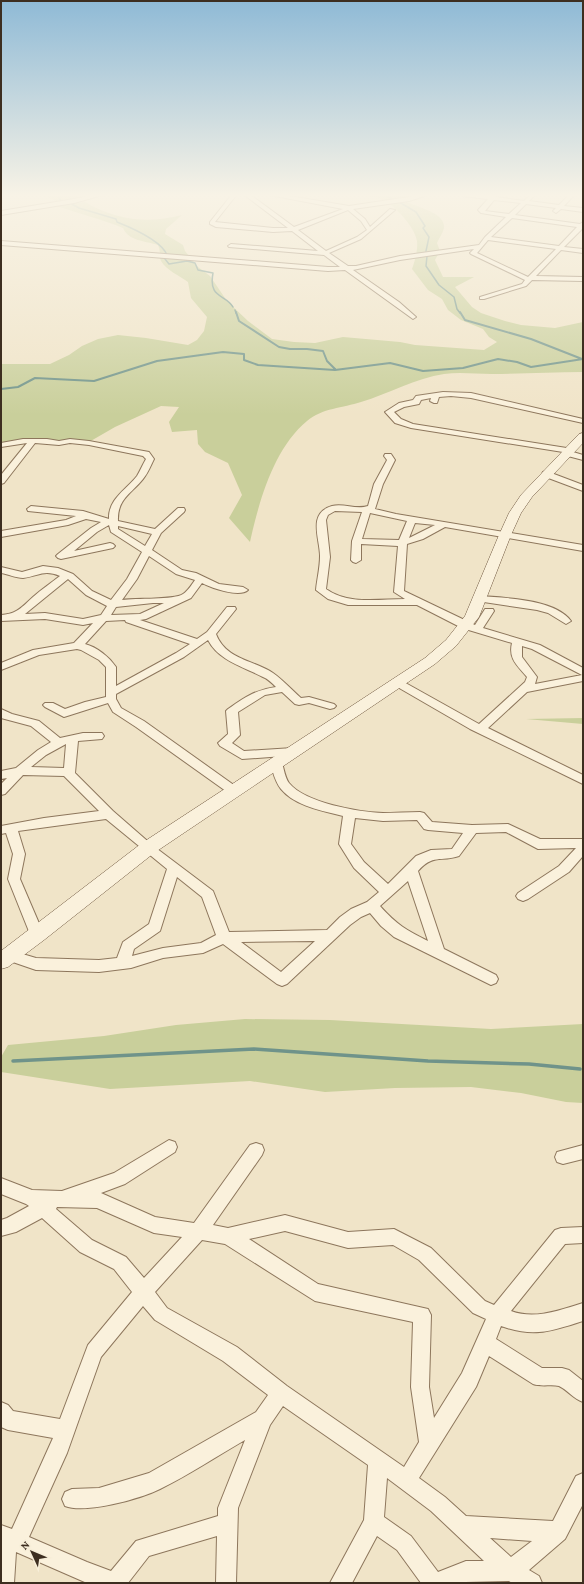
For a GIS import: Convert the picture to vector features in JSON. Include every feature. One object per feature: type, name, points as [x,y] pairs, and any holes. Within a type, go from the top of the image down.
[{"type":"street","points":[[299,267],[346,269],[356,267]]},
{"type":"street","points":[[343,267],[403,308],[413,317]]},
{"type":"street","points":[[504,267],[530,279],[583,279]]},
{"type":"street","points":[[482,298],[524,285],[542,267]]},
{"type":"street","points":[[573,454],[411,426],[398,421],[389,412],[402,405],[416,402],[419,398],[435,398],[448,392],[465,393],[510,402],[583,422]]},
{"type":"street","points":[[3,959],[37,935],[148,848],[398,683],[430,661],[471,628],[472,617],[485,605],[505,535],[515,513],[527,495],[546,474],[573,454],[583,436]]},
{"type":"street","points":[[1,445],[33,441],[89,443],[146,454],[150,459],[140,477],[116,503],[111,524],[100,547]]},
{"type":"street","points":[[1,481],[33,441]]},
{"type":"street","points":[[356,560],[357,541],[361,526],[368,509],[372,506],[382,476],[390,464],[391,460],[388,456]]},
{"type":"street","points":[[546,474],[583,488]]},
{"type":"street","points":[[419,602],[348,602],[338,600],[321,590],[325,553],[321,539],[321,520],[326,512],[331,508],[368,509],[395,517],[583,548]]},
{"type":"street","points":[[31,509],[83,514],[111,524],[157,532]]},
{"type":"street","points":[[1,667],[37,652],[79,643],[104,617],[132,579],[157,532],[181,510]]},
{"type":"street","points":[[1,534],[90,517]]},
{"type":"street","points":[[412,520],[403,543],[399,592],[471,628],[536,647],[583,672]]},
{"type":"street","points":[[110,546],[61,556],[94,530],[111,524]]},
{"type":"street","points":[[111,524],[147,552],[179,572],[193,575],[217,587],[243,590]]},
{"type":"street","points":[[357,541],[388,544],[403,543],[417,539],[444,524]]},
{"type":"street","points":[[1,570],[22,576],[43,569],[55,570],[67,575],[89,593],[113,605],[128,601],[146,599],[178,601]]},
{"type":"street","points":[[6,618],[27,609],[35,600],[67,575]]},
{"type":"street","points":[[6,618],[45,616],[83,622],[104,617],[142,617],[188,596],[200,579]]},
{"type":"street","points":[[485,605],[547,609],[564,617],[566,621]]},
{"type":"street","points":[[49,705],[64,713],[111,696],[180,655],[211,634],[231,609]]},
{"type":"street","points":[[124,618],[198,643]]},
{"type":"street","points":[[71,621],[76,626],[79,643],[108,662],[111,667],[111,696],[114,706],[121,714],[140,724],[234,791]]},
{"type":"street","points":[[211,634],[214,642],[225,653],[236,661],[269,675],[299,702],[309,700],[330,706]]},
{"type":"street","points":[[480,729],[530,683],[532,677],[527,669],[517,660],[515,653],[518,642]]},
{"type":"street","points":[[524,689],[583,678]]},
{"type":"street","points":[[398,683],[480,729],[583,780]]},
{"type":"street","points":[[283,689],[263,692],[254,696],[232,711],[234,735],[224,743],[242,754],[293,752]]},
{"type":"street","points":[[3,717],[31,722],[44,730],[59,743]]},
{"type":"street","points":[[1,791],[21,771],[59,743],[98,736]]},
{"type":"street","points":[[72,740],[69,774],[109,814],[148,848],[208,894],[224,937],[282,980],[356,913],[372,906],[388,892],[420,859],[431,855],[455,853],[459,850],[472,830]]},
{"type":"street","points":[[276,763],[284,785],[305,799],[333,810],[382,817],[420,816],[428,826],[472,830],[508,828],[538,844],[583,843]]},
{"type":"street","points":[[1,775],[21,771],[69,772]]},
{"type":"street","points":[[350,812],[345,844],[359,865],[388,892]]},
{"type":"street","points":[[37,935],[14,879],[19,854],[6,829],[44,822],[109,814]]},
{"type":"street","points":[[523,896],[564,869],[583,848]]},
{"type":"street","points":[[123,963],[128,946],[155,927],[174,868]]},
{"type":"street","points":[[411,870],[438,952]]},
{"type":"street","points":[[372,906],[386,922],[399,933],[491,979]]},
{"type":"street","points":[[3,959],[36,964],[99,966],[123,963],[163,953],[203,948],[224,937],[330,935]]},
{"type":"street","points":[[1,1228],[10,1226],[38,1203],[60,1199],[118,1179],[169,1147]]},
{"type":"street","points":[[4,1583],[8,1538],[57,1453],[94,1351],[143,1292],[198,1232],[256,1150]]},
{"type":"street","points":[[563,1157],[583,1152]]},
{"type":"street","points":[[1,1186],[38,1203],[86,1246],[120,1263],[161,1314],[230,1354],[280,1393],[378,1460],[438,1504],[511,1571],[532,1583]]},
{"type":"street","points":[[60,1199],[98,1200],[154,1225],[228,1236],[285,1223],[348,1240],[394,1237],[425,1254],[479,1307],[497,1315],[518,1323],[550,1322],[583,1312]]},
{"type":"street","points":[[406,1481],[469,1380],[497,1315],[560,1236],[583,1235]]},
{"type":"street","points":[[228,1236],[315,1292],[422,1315],[420,1387],[429,1444]]},
{"type":"street","points":[[485,1343],[540,1377],[562,1377],[583,1393]]},
{"type":"street","points":[[226,1583],[228,1508],[263,1418],[280,1393]]},
{"type":"street","points":[[1,1412],[8,1420],[65,1430]]},
{"type":"street","points":[[72,1499],[99,1498],[153,1482],[263,1418]]},
{"type":"street","points":[[340,1583],[374,1522],[378,1460]]},
{"type":"street","points":[[374,1522],[404,1543],[435,1583],[466,1571],[511,1571],[558,1532],[583,1483]]},
{"type":"street","points":[[8,1538],[85,1572],[116,1583],[143,1548],[228,1524]]},
{"type":"street","points":[[462,1526],[558,1532]]},
{"type":"green space","points":[[166,267],[198,267],[210,276],[227,301],[248,321],[272,339],[315,343],[343,337],[400,342],[415,345],[484,350],[497,342],[489,337],[483,329],[461,320],[448,310],[442,299],[428,290],[412,269],[413,267],[438,267],[443,277],[474,277],[455,287],[472,307],[481,313],[521,325],[555,328],[583,322],[583,372],[444,374],[423,379],[371,399],[319,413],[295,432],[277,460],[263,493],[250,542],[229,518],[242,495],[228,463],[205,452],[198,444],[197,430],[172,432],[169,422],[179,407],[161,406],[115,427],[89,442],[22,440],[1,443],[1,364],[50,364],[98,339],[118,335],[188,345],[197,340],[204,331],[207,317],[191,298],[188,282]]},
{"type":"green space","points":[[583,718],[583,724],[526,719]]},
{"type":"green space","points":[[245,1019],[330,1020],[491,1029],[583,1024],[583,1103],[566,1102],[521,1093],[471,1087],[395,1088],[325,1092],[250,1081],[110,1089],[1,1072],[1,1057],[8,1045],[104,1036],[176,1025]]},
{"type":"waterway","points":[[197,267],[198,270],[213,273],[212,281],[215,292],[233,307]]},
{"type":"waterway","points":[[427,267],[439,285],[454,297],[457,309],[460,313]]},
{"type":"waterway","points":[[236,312],[239,321],[279,347],[323,351],[327,361],[335,369]]},
{"type":"waterway","points":[[460,312],[465,320],[531,339],[582,359]]},
{"type":"waterway","points":[[1,389],[18,387],[35,378],[94,381],[157,361],[223,352],[244,354],[244,360],[258,365],[335,370],[390,363],[423,371],[463,368],[498,359],[517,362],[531,367],[583,359]]},
{"type":"waterway","points":[[13,1061],[254,1049],[428,1061],[529,1064],[580,1069]]}]
